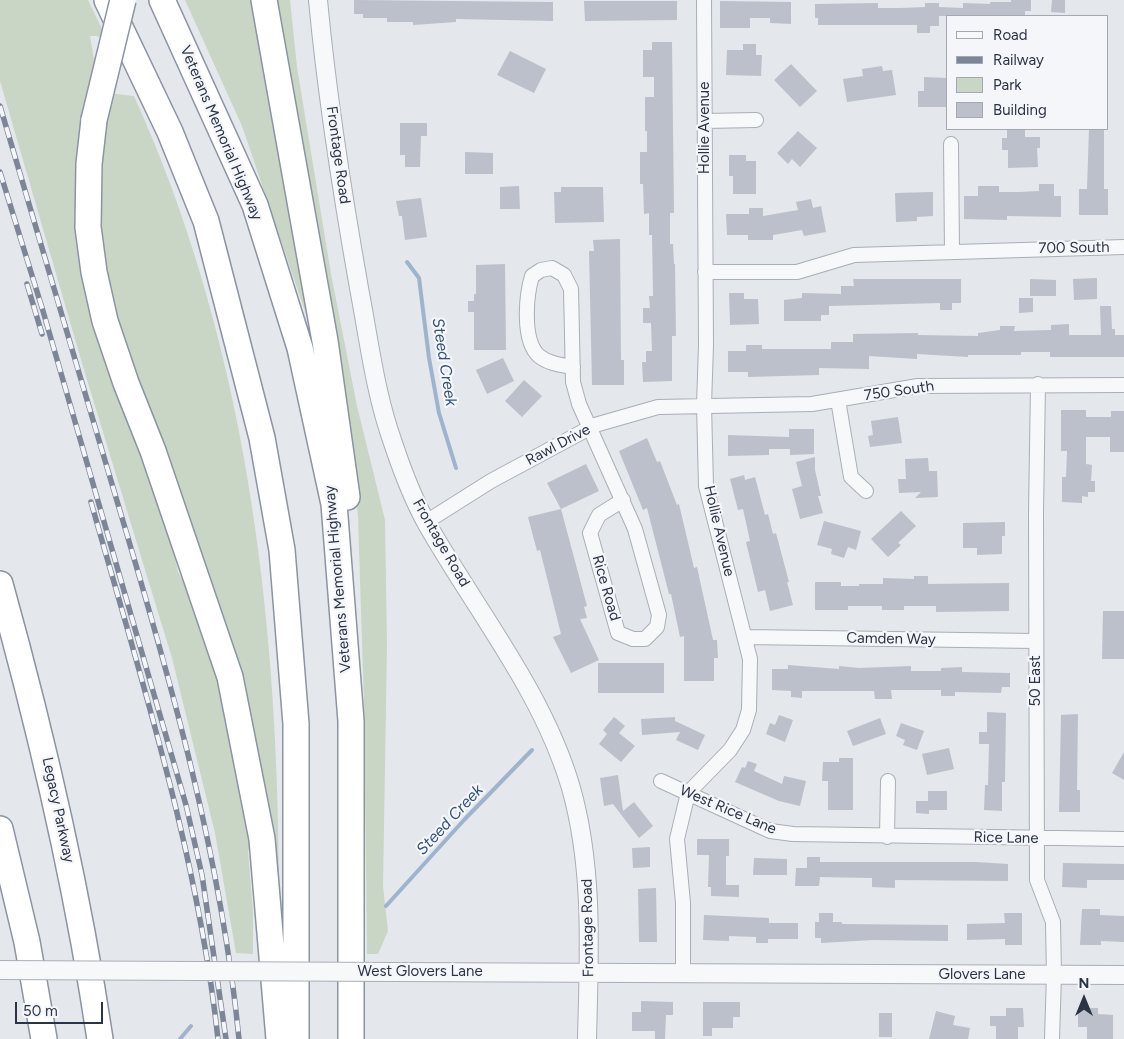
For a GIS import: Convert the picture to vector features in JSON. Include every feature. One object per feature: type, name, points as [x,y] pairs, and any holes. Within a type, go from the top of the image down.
[{"type":"highway","points":[[107,0],[170,132],[206,221],[262,438],[282,550],[296,724],[296,1039]]},
{"type":"highway","points":[[123,0],[94,120],[89,164],[88,227],[94,272],[104,321],[153,451],[230,677],[262,839],[279,1039]]},
{"type":"highway","name":"Veterans Memorial Highway","points":[[162,0],[255,205],[300,348],[334,504],[351,721],[350,1039]]},
{"type":"highway","points":[[264,0],[340,434],[350,520],[351,721]]},
{"type":"highway","name":"Legacy Parkway","points":[[0,584],[48,762],[64,833],[89,959],[100,1039]]},
{"type":"highway","points":[[0,828],[26,942],[44,1039]]},
{"type":"street","name":"Frontage Road","points":[[318,0],[340,180],[378,389],[392,442],[426,522],[516,669],[543,720],[570,786],[584,841],[589,972],[587,1039]]},
{"type":"street","name":"Hollie Avenue","points":[[688,793],[730,750],[743,730],[749,710],[750,659],[706,486],[704,405],[704,0]]},
{"type":"street","points":[[705,121],[756,120]]},
{"type":"street","points":[[951,144],[952,251]]},
{"type":"street","name":"700 South","points":[[705,272],[798,272],[854,255],[1024,248],[1124,247]]},
{"type":"street","name":"Rice Road","points":[[573,367],[553,363],[539,356],[532,348],[528,329],[528,291],[532,276],[541,270],[552,268],[564,275],[571,289],[573,367],[578,404],[623,500],[635,529],[659,615],[657,627],[645,639],[633,640],[618,633],[590,533],[599,515],[623,500]]},
{"type":"street","name":"50 East","points":[[1038,384],[1036,838],[1037,880],[1052,922],[1054,975],[1052,1039]]},
{"type":"street","name":"750 South","points":[[704,405],[812,404],[918,386],[1124,384]]},
{"type":"street","points":[[838,400],[851,477],[866,491]]},
{"type":"street","name":"Rawl Drive","points":[[426,522],[491,481],[589,428],[658,408],[704,405]]},
{"type":"street","name":"Camden Way","points":[[745,638],[1036,641]]},
{"type":"street","name":"West Rice Lane","points":[[660,781],[770,830],[821,836],[887,837]]},
{"type":"street","points":[[887,837],[888,781]]},
{"type":"street","points":[[683,974],[684,903],[677,839],[688,793]]},
{"type":"street","name":"Rice Lane","points":[[887,837],[1124,839]]},
{"type":"street","name":"West Glovers Lane","points":[[0,970],[839,974]]},
{"type":"street","name":"Glovers Lane","points":[[839,974],[1124,975]]},
{"type":"green space","points":[[0,0],[88,0],[105,35],[104,40],[97,36],[90,36],[96,72],[89,102],[106,355],[169,534],[178,572],[197,609],[217,672],[253,834],[248,852],[253,911],[253,954],[236,953],[215,833],[172,658],[84,370],[0,81]]},
{"type":"green space","points":[[185,0],[252,0],[310,326],[242,126]]},
{"type":"green space","points":[[269,0],[290,0],[297,67],[331,274],[357,406],[385,520],[387,645],[383,886],[388,931],[378,954],[367,954],[364,703],[358,517],[355,486]]},
{"type":"green space","points":[[108,93],[134,96],[172,189],[203,284],[228,380],[247,477],[262,576],[271,675],[277,775],[279,875],[276,876],[270,837],[117,343],[95,206]]},
{"type":"building","points":[[354,0],[553,2],[553,21],[456,19],[456,22],[413,25],[413,22],[387,22],[387,18],[363,18],[363,14],[354,14]]},
{"type":"building","points":[[1011,0],[1031,0],[1031,11],[1025,11],[1025,15],[939,16],[939,26],[930,26],[930,33],[917,33],[917,25],[818,25],[818,18],[815,18],[815,4],[878,3],[878,8],[900,8],[925,7],[925,3],[939,3],[939,7],[963,8],[963,3],[990,4],[990,2],[1011,2]]},
{"type":"building","points":[[1052,0],[1065,0],[1065,13],[1051,12]]},
{"type":"building","points":[[584,1],[677,1],[677,20],[585,21]]},
{"type":"building","points":[[720,1],[791,2],[791,24],[770,23],[770,18],[750,18],[750,28],[720,28]]},
{"type":"building","points":[[652,42],[672,42],[674,213],[670,213],[670,244],[673,244],[675,264],[676,336],[672,336],[672,381],[643,382],[642,362],[646,362],[646,351],[652,351],[651,323],[643,323],[643,308],[650,308],[649,296],[653,296],[652,235],[649,235],[649,213],[644,214],[643,184],[640,184],[640,152],[647,152],[645,97],[654,97],[654,77],[643,77],[643,50],[652,50]]},
{"type":"building","points":[[743,44],[756,44],[756,55],[762,55],[761,76],[726,75],[727,50],[743,50]]},
{"type":"building","points":[[510,51],[546,69],[534,93],[497,75]]},
{"type":"building","points":[[791,64],[817,91],[800,107],[774,80]]},
{"type":"building","points":[[882,66],[883,71],[892,70],[896,95],[847,102],[843,79],[863,76],[862,69]]},
{"type":"building","points":[[924,77],[946,78],[946,107],[918,107],[918,91],[924,91]]},
{"type":"building","points":[[400,123],[427,123],[427,136],[421,136],[420,167],[405,167],[405,155],[400,155]]},
{"type":"building","points":[[1007,130],[1025,130],[1025,137],[1040,137],[1040,148],[1037,148],[1038,167],[1008,168],[1008,150],[1002,150],[1002,138],[1007,138]]},
{"type":"building","points":[[1089,130],[1104,130],[1104,189],[1108,189],[1108,215],[1079,215],[1079,189],[1087,189]]},
{"type":"building","points":[[798,131],[817,148],[800,167],[792,159],[788,164],[777,153]]},
{"type":"building","points":[[465,152],[493,153],[493,174],[465,174]]},
{"type":"building","points":[[729,155],[746,155],[746,161],[756,161],[756,194],[733,194],[733,176],[729,176]]},
{"type":"building","points":[[1039,184],[1054,184],[1054,196],[1061,196],[1061,217],[1007,216],[1007,220],[964,219],[964,196],[978,196],[978,186],[999,186],[999,192],[1020,192],[1039,191]]},
{"type":"building","points":[[519,186],[520,209],[500,209],[500,187]]},
{"type":"building","points":[[561,187],[603,187],[604,222],[555,223],[554,192],[561,192]]},
{"type":"building","points":[[933,192],[933,216],[917,217],[917,221],[896,222],[895,193]]},
{"type":"building","points":[[421,198],[427,237],[405,240],[402,216],[399,216],[396,201]]},
{"type":"building","points":[[811,199],[813,208],[821,206],[826,232],[804,236],[802,230],[773,235],[773,240],[748,240],[748,235],[727,235],[726,214],[749,214],[749,208],[763,208],[763,216],[798,210],[796,202]]},
{"type":"building","points":[[620,239],[621,360],[624,360],[624,385],[592,385],[589,251],[594,251],[593,240]]},
{"type":"building","points":[[505,264],[506,350],[474,350],[474,312],[468,312],[468,301],[474,301],[474,294],[476,294],[476,265]]},
{"type":"building","points":[[1097,278],[1097,299],[1074,300],[1073,279]]},
{"type":"building","points":[[853,279],[961,279],[961,303],[952,303],[952,310],[940,310],[940,303],[829,306],[829,315],[821,315],[821,321],[784,321],[784,300],[802,298],[802,293],[841,294],[841,286],[854,286]]},
{"type":"building","points":[[1030,279],[1056,280],[1056,296],[1030,296]]},
{"type":"building","points":[[729,293],[744,293],[744,299],[758,299],[759,324],[730,325]]},
{"type":"building","points":[[1019,298],[1033,298],[1033,312],[1019,313]]},
{"type":"building","points":[[1100,306],[1111,306],[1112,329],[1115,329],[1115,335],[1124,335],[1124,357],[1050,357],[1050,352],[1021,352],[1021,355],[968,355],[968,357],[917,354],[917,359],[869,356],[869,369],[819,368],[819,375],[748,377],[748,372],[728,372],[728,351],[746,351],[746,345],[762,345],[762,349],[831,349],[831,342],[853,342],[853,334],[918,333],[918,335],[978,336],[978,333],[1000,330],[1000,326],[1015,326],[1014,331],[1051,330],[1051,325],[1069,324],[1069,335],[1101,335]]},
{"type":"building","points":[[503,358],[514,381],[487,394],[476,370]]},
{"type":"building","points":[[524,380],[542,396],[522,417],[505,401]]},
{"type":"building","points":[[1061,410],[1086,410],[1086,417],[1111,417],[1111,411],[1124,411],[1124,452],[1110,452],[1110,437],[1086,437],[1086,464],[1092,465],[1091,481],[1095,481],[1095,492],[1088,492],[1088,497],[1082,496],[1082,503],[1062,502],[1062,477],[1066,477],[1067,451],[1061,451]]},
{"type":"building","points":[[898,417],[902,443],[870,447],[868,436],[873,435],[871,421]]},
{"type":"building","points":[[789,429],[814,429],[814,454],[790,455],[790,449],[769,449],[769,455],[728,456],[728,435],[789,437]]},
{"type":"building","points":[[647,438],[657,462],[660,461],[677,505],[679,504],[694,568],[697,567],[713,640],[717,640],[718,658],[714,658],[714,681],[684,681],[684,636],[680,637],[671,594],[669,594],[647,508],[643,510],[619,451]]},
{"type":"building","points":[[815,457],[815,470],[821,496],[818,496],[823,513],[800,519],[792,489],[802,486],[796,462]]},
{"type":"building","points":[[928,458],[929,471],[937,471],[938,497],[915,498],[921,492],[899,493],[898,479],[906,479],[905,459]]},
{"type":"building","points":[[586,464],[599,491],[561,509],[547,483]]},
{"type":"building","points":[[744,475],[745,480],[755,477],[765,515],[768,514],[773,534],[776,533],[793,605],[770,611],[765,590],[758,592],[746,542],[750,541],[743,509],[738,510],[730,479]]},
{"type":"building","points":[[561,509],[587,606],[584,607],[587,618],[580,619],[599,660],[571,673],[553,637],[561,634],[540,550],[537,551],[528,517]]},
{"type":"building","points":[[901,511],[916,526],[898,543],[901,545],[888,557],[871,539]]},
{"type":"building","points":[[824,521],[861,531],[856,550],[848,547],[844,558],[831,554],[832,549],[817,545]]},
{"type":"building","points":[[1005,522],[1005,536],[1002,536],[1002,554],[977,555],[977,548],[963,548],[963,523]]},
{"type":"building","points":[[914,576],[928,576],[928,584],[1009,583],[1009,611],[936,612],[936,606],[904,606],[904,610],[882,610],[882,606],[848,606],[848,610],[815,610],[815,582],[841,582],[841,586],[859,586],[859,584],[883,584],[883,578],[914,579]]},
{"type":"building","points":[[1103,611],[1124,611],[1124,659],[1102,659]]},
{"type":"building","points":[[598,663],[664,663],[664,693],[598,693]]},
{"type":"building","points":[[788,665],[839,669],[839,666],[859,668],[911,666],[911,671],[941,671],[941,668],[962,667],[962,672],[1010,673],[1010,687],[1002,687],[1001,693],[955,692],[955,696],[941,696],[941,690],[891,690],[892,699],[875,699],[874,691],[802,691],[802,698],[791,697],[791,691],[772,690],[772,669],[788,669]]},
{"type":"building","points":[[987,712],[1006,713],[1005,782],[1002,782],[1002,811],[984,810],[985,785],[988,785],[989,744],[979,744],[979,732],[987,732]]},
{"type":"building","points":[[1078,714],[1077,790],[1080,790],[1080,812],[1059,812],[1061,715]]},
{"type":"building","points":[[779,715],[793,720],[785,742],[766,734],[770,723],[775,725]]},
{"type":"building","points":[[614,717],[625,726],[619,733],[635,746],[621,762],[599,744],[607,734],[603,730]]},
{"type":"building","points":[[675,717],[675,721],[705,735],[698,750],[676,740],[680,732],[642,735],[641,719]]},
{"type":"building","points":[[880,718],[886,734],[853,746],[847,731]]},
{"type":"building","points":[[901,723],[924,731],[917,750],[903,745],[905,740],[896,736]]},
{"type":"building","points":[[949,748],[954,769],[927,775],[922,754]]},
{"type":"building","points":[[1124,752],[1124,780],[1112,773]]},
{"type":"building","points":[[839,758],[853,758],[853,810],[828,810],[828,781],[822,781],[823,762],[839,762]]},
{"type":"building","points":[[748,761],[757,764],[754,771],[782,784],[784,776],[806,781],[800,806],[779,801],[735,782],[742,767],[745,768]]},
{"type":"building","points":[[618,775],[623,811],[634,802],[653,826],[639,838],[613,804],[604,806],[600,778]]},
{"type":"building","points":[[928,791],[947,791],[947,810],[929,810],[929,814],[916,813],[916,801],[928,801]]},
{"type":"building","points":[[697,839],[729,839],[729,856],[726,856],[726,885],[739,885],[739,897],[711,896],[711,887],[708,887],[709,855],[697,855]]},
{"type":"building","points":[[650,847],[650,867],[633,868],[632,848]]},
{"type":"building","points":[[807,857],[820,857],[820,862],[976,862],[1008,864],[1008,881],[895,880],[895,888],[872,887],[872,878],[820,877],[819,886],[795,886],[796,868],[807,868]]},
{"type":"building","points":[[754,858],[787,859],[787,875],[753,875]]},
{"type":"building","points":[[1063,863],[1124,864],[1124,880],[1087,880],[1087,888],[1062,887]]},
{"type":"building","points":[[656,888],[657,942],[639,942],[638,889]]},
{"type":"building","points":[[1082,909],[1100,909],[1100,915],[1124,916],[1124,942],[1101,941],[1101,945],[1080,945]]},
{"type":"building","points":[[819,913],[833,913],[833,922],[842,922],[842,924],[948,925],[948,941],[873,940],[821,943],[821,938],[815,938],[815,922],[819,922]]},
{"type":"building","points":[[1004,913],[1022,913],[1022,945],[1005,945],[1005,939],[967,940],[967,924],[1005,923]]},
{"type":"building","points":[[704,915],[769,918],[769,923],[798,923],[798,939],[768,939],[768,943],[756,943],[756,937],[729,936],[729,941],[703,940]]},
{"type":"building","points":[[641,1001],[673,1002],[673,1015],[666,1015],[665,1039],[655,1039],[655,1031],[632,1031],[632,1012],[641,1012]]},
{"type":"building","points":[[703,1002],[740,1002],[740,1017],[733,1017],[733,1028],[712,1028],[712,1036],[703,1036]]},
{"type":"building","points":[[1006,1008],[1023,1008],[1024,1027],[1018,1027],[1018,1039],[996,1039],[996,1026],[990,1026],[990,1016],[1006,1016]]},
{"type":"building","points":[[1078,1008],[1098,1008],[1098,1014],[1113,1015],[1113,1039],[1087,1039],[1087,1027],[1078,1027]]},
{"type":"building","points":[[936,1011],[955,1016],[953,1025],[970,1028],[968,1039],[929,1039]]},
{"type":"building","points":[[879,1013],[892,1013],[892,1037],[879,1037]]},
{"type":"waterway","name":"Steed Creek","points":[[407,262],[419,278],[429,358],[439,413],[456,468]]},
{"type":"waterway","name":"Steed Creek","points":[[386,906],[464,820],[532,750]]},
{"type":"waterway","name":"Steed Creek","points":[[180,1039],[191,1026]]},
{"type":"railway","points":[[0,106],[137,567],[174,700],[191,767],[220,902],[231,970],[239,1039]]},
{"type":"railway","points":[[0,172],[43,311],[186,805],[202,875],[226,1039]]},
{"type":"railway","points":[[27,284],[42,334]]},
{"type":"railway","points":[[91,502],[148,701],[182,835],[197,902],[209,970],[218,1039]]}]
